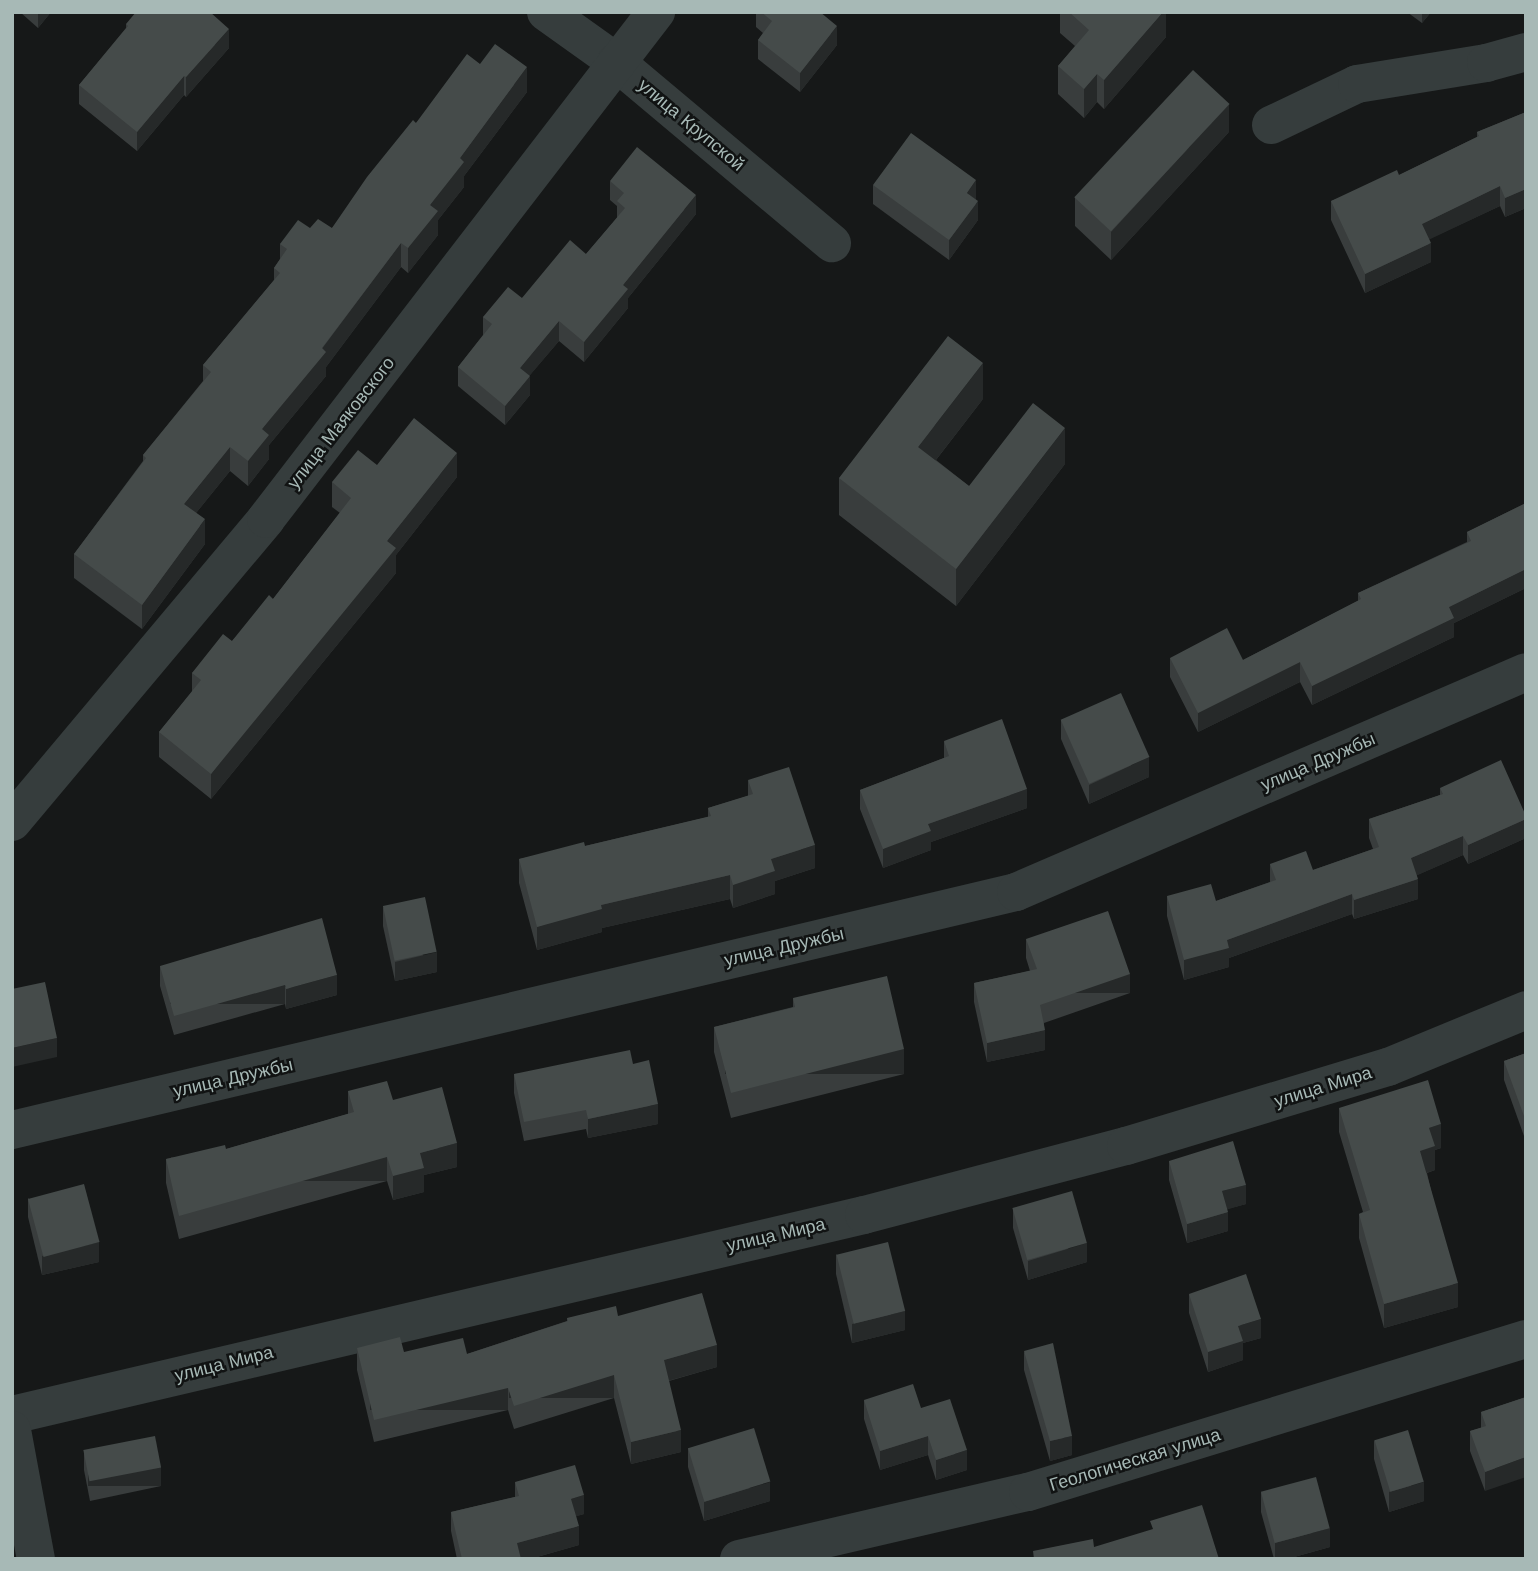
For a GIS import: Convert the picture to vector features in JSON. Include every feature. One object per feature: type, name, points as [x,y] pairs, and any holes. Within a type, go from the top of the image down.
[{"type":"street","name":"улица Крупской","points":[[546,12],[616,62],[832,243]]},
{"type":"street","name":"улица Маяковского","points":[[12,822],[267,519],[656,12]]},
{"type":"street","points":[[1271,125],[1357,84],[1486,63],[1526,52]]},
{"type":"street","name":"улица Дружбы","points":[[12,1130],[1016,892],[1525,674]]},
{"type":"street","name":"улица Мира","points":[[12,1415],[864,1215],[1126,1146],[1388,1068],[1526,1010]]},
{"type":"street","name":"Геологическая улица","points":[[739,1559],[1028,1492],[1526,1339]]},
{"type":"street","points":[[12,1430],[36,1559]]},
{"type":"building","points":[[136,12],[210,12],[229,29],[186,77],[184,76],[137,132],[79,85],[128,26],[126,24]]},
{"type":"building","points":[[761,12],[820,12],[837,26],[800,73],[758,40],[772,21]]},
{"type":"building","points":[[1069,12],[1163,12],[1104,80],[1097,74],[1084,89],[1058,66],[1089,30]]},
{"type":"building","points":[[495,44],[527,67],[460,158],[464,162],[430,205],[438,211],[408,248],[401,243],[322,348],[326,352],[262,429],[269,435],[248,461],[230,447],[184,504],[205,519],[142,605],[74,554],[146,458],[143,455],[211,372],[203,365],[280,273],[274,268],[287,249],[280,244],[298,220],[310,228],[318,219],[332,228],[367,177],[413,120],[416,123],[467,54],[480,64]]},
{"type":"building","points":[[1193,70],[1230,104],[1111,231],[1074,197]]},
{"type":"building","points":[[1526,112],[1526,189],[1505,198],[1500,186],[1422,224],[1431,243],[1365,274],[1331,201],[1397,170],[1399,175],[1479,136],[1477,132]]},
{"type":"building","points":[[911,133],[976,180],[967,193],[978,201],[949,240],[873,185]]},
{"type":"building","points":[[637,147],[696,195],[623,285],[628,289],[584,342],[559,321],[520,368],[530,376],[505,406],[458,367],[492,324],[483,317],[508,287],[522,298],[570,240],[586,254],[625,208],[617,201],[624,193],[610,181]]},
{"type":"building","points":[[948,336],[983,363],[918,447],[969,486],[1033,403],[1065,428],[956,569],[839,478]]},
{"type":"building","points":[[414,418],[457,453],[387,541],[396,548],[211,774],[159,732],[201,680],[192,673],[223,634],[232,641],[269,595],[273,599],[351,498],[332,482],[358,450],[377,465]]},
{"type":"building","points":[[1526,503],[1526,569],[1449,607],[1454,618],[1312,686],[1300,662],[1198,713],[1170,658],[1227,628],[1243,660],[1361,599],[1358,593],[1471,541],[1467,532]]},
{"type":"building","points":[[1121,693],[1149,757],[1089,784],[1061,720]]},
{"type":"building","points":[[1002,719],[1027,789],[928,824],[931,831],[883,849],[860,790],[949,756],[944,741]]},
{"type":"building","points":[[1501,760],[1526,819],[1468,845],[1463,836],[1411,858],[1418,879],[1354,900],[1352,894],[1227,940],[1229,948],[1184,960],[1167,896],[1211,884],[1216,901],[1276,880],[1270,864],[1306,851],[1313,870],[1379,847],[1369,819],[1443,794],[1440,788]]},
{"type":"building","points":[[789,767],[815,845],[771,859],[775,871],[733,885],[730,875],[601,905],[602,909],[537,927],[519,859],[584,842],[585,846],[711,816],[708,808],[753,794],[748,780]]},
{"type":"building","points":[[425,897],[437,952],[395,961],[383,906]]},
{"type":"building","points":[[1108,911],[1130,974],[1040,1005],[1045,1030],[987,1043],[974,983],[1037,969],[1026,939]]},
{"type":"building","points":[[322,918],[337,975],[286,989],[285,985],[174,1016],[160,966]]},
{"type":"building","points":[[887,976],[904,1049],[731,1093],[714,1027],[795,1007],[793,998]]},
{"type":"building","points":[[45,982],[57,1038],[12,1048],[12,989]]},
{"type":"building","points":[[630,1050],[633,1064],[649,1060],[658,1104],[588,1119],[586,1110],[524,1122],[514,1074]]},
{"type":"building","points":[[1526,1053],[1526,1116],[1524,1116],[1504,1061]]},
{"type":"building","points":[[1428,1080],[1441,1124],[1429,1128],[1435,1146],[1420,1151],[1458,1283],[1384,1304],[1359,1214],[1370,1210],[1339,1108]]},
{"type":"building","points":[[387,1081],[393,1100],[442,1087],[457,1143],[420,1153],[424,1168],[393,1176],[387,1157],[179,1216],[166,1159],[225,1145],[226,1149],[354,1112],[348,1091]]},
{"type":"building","points":[[1233,1141],[1246,1185],[1222,1191],[1228,1212],[1187,1224],[1169,1161]]},
{"type":"building","points":[[84,1184],[100,1242],[44,1257],[28,1199]]},
{"type":"building","points":[[1072,1191],[1087,1243],[1027,1260],[1012,1208]]},
{"type":"building","points":[[888,1242],[905,1311],[854,1324],[837,1255]]},
{"type":"building","points":[[1246,1274],[1261,1319],[1238,1326],[1243,1341],[1208,1352],[1189,1294]]},
{"type":"building","points":[[702,1293],[717,1345],[664,1360],[681,1430],[631,1442],[614,1375],[514,1406],[508,1388],[374,1420],[357,1348],[400,1337],[404,1352],[463,1338],[467,1354],[568,1321],[567,1318],[616,1306],[618,1316]]},
{"type":"building","points":[[1053,1343],[1072,1436],[1050,1441],[1024,1351]]},
{"type":"building","points":[[913,1384],[921,1408],[950,1399],[967,1450],[936,1460],[928,1436],[880,1451],[864,1400]]},
{"type":"building","points":[[1526,1397],[1526,1457],[1485,1472],[1470,1431],[1486,1426],[1481,1412]]},
{"type":"building","points":[[754,1428],[770,1482],[704,1502],[688,1448]]},
{"type":"building","points":[[1408,1430],[1424,1482],[1390,1492],[1375,1440]]},
{"type":"building","points":[[155,1436],[161,1467],[89,1481],[83,1450]]},
{"type":"building","points":[[575,1465],[584,1495],[571,1499],[579,1526],[517,1543],[521,1559],[462,1559],[451,1512],[519,1496],[515,1482]]},
{"type":"building","points":[[1316,1477],[1330,1528],[1275,1543],[1261,1492]]},
{"type":"building","points":[[1202,1505],[1219,1559],[1034,1559],[1033,1551],[1093,1539],[1094,1547],[1153,1529],[1150,1521]]}]
